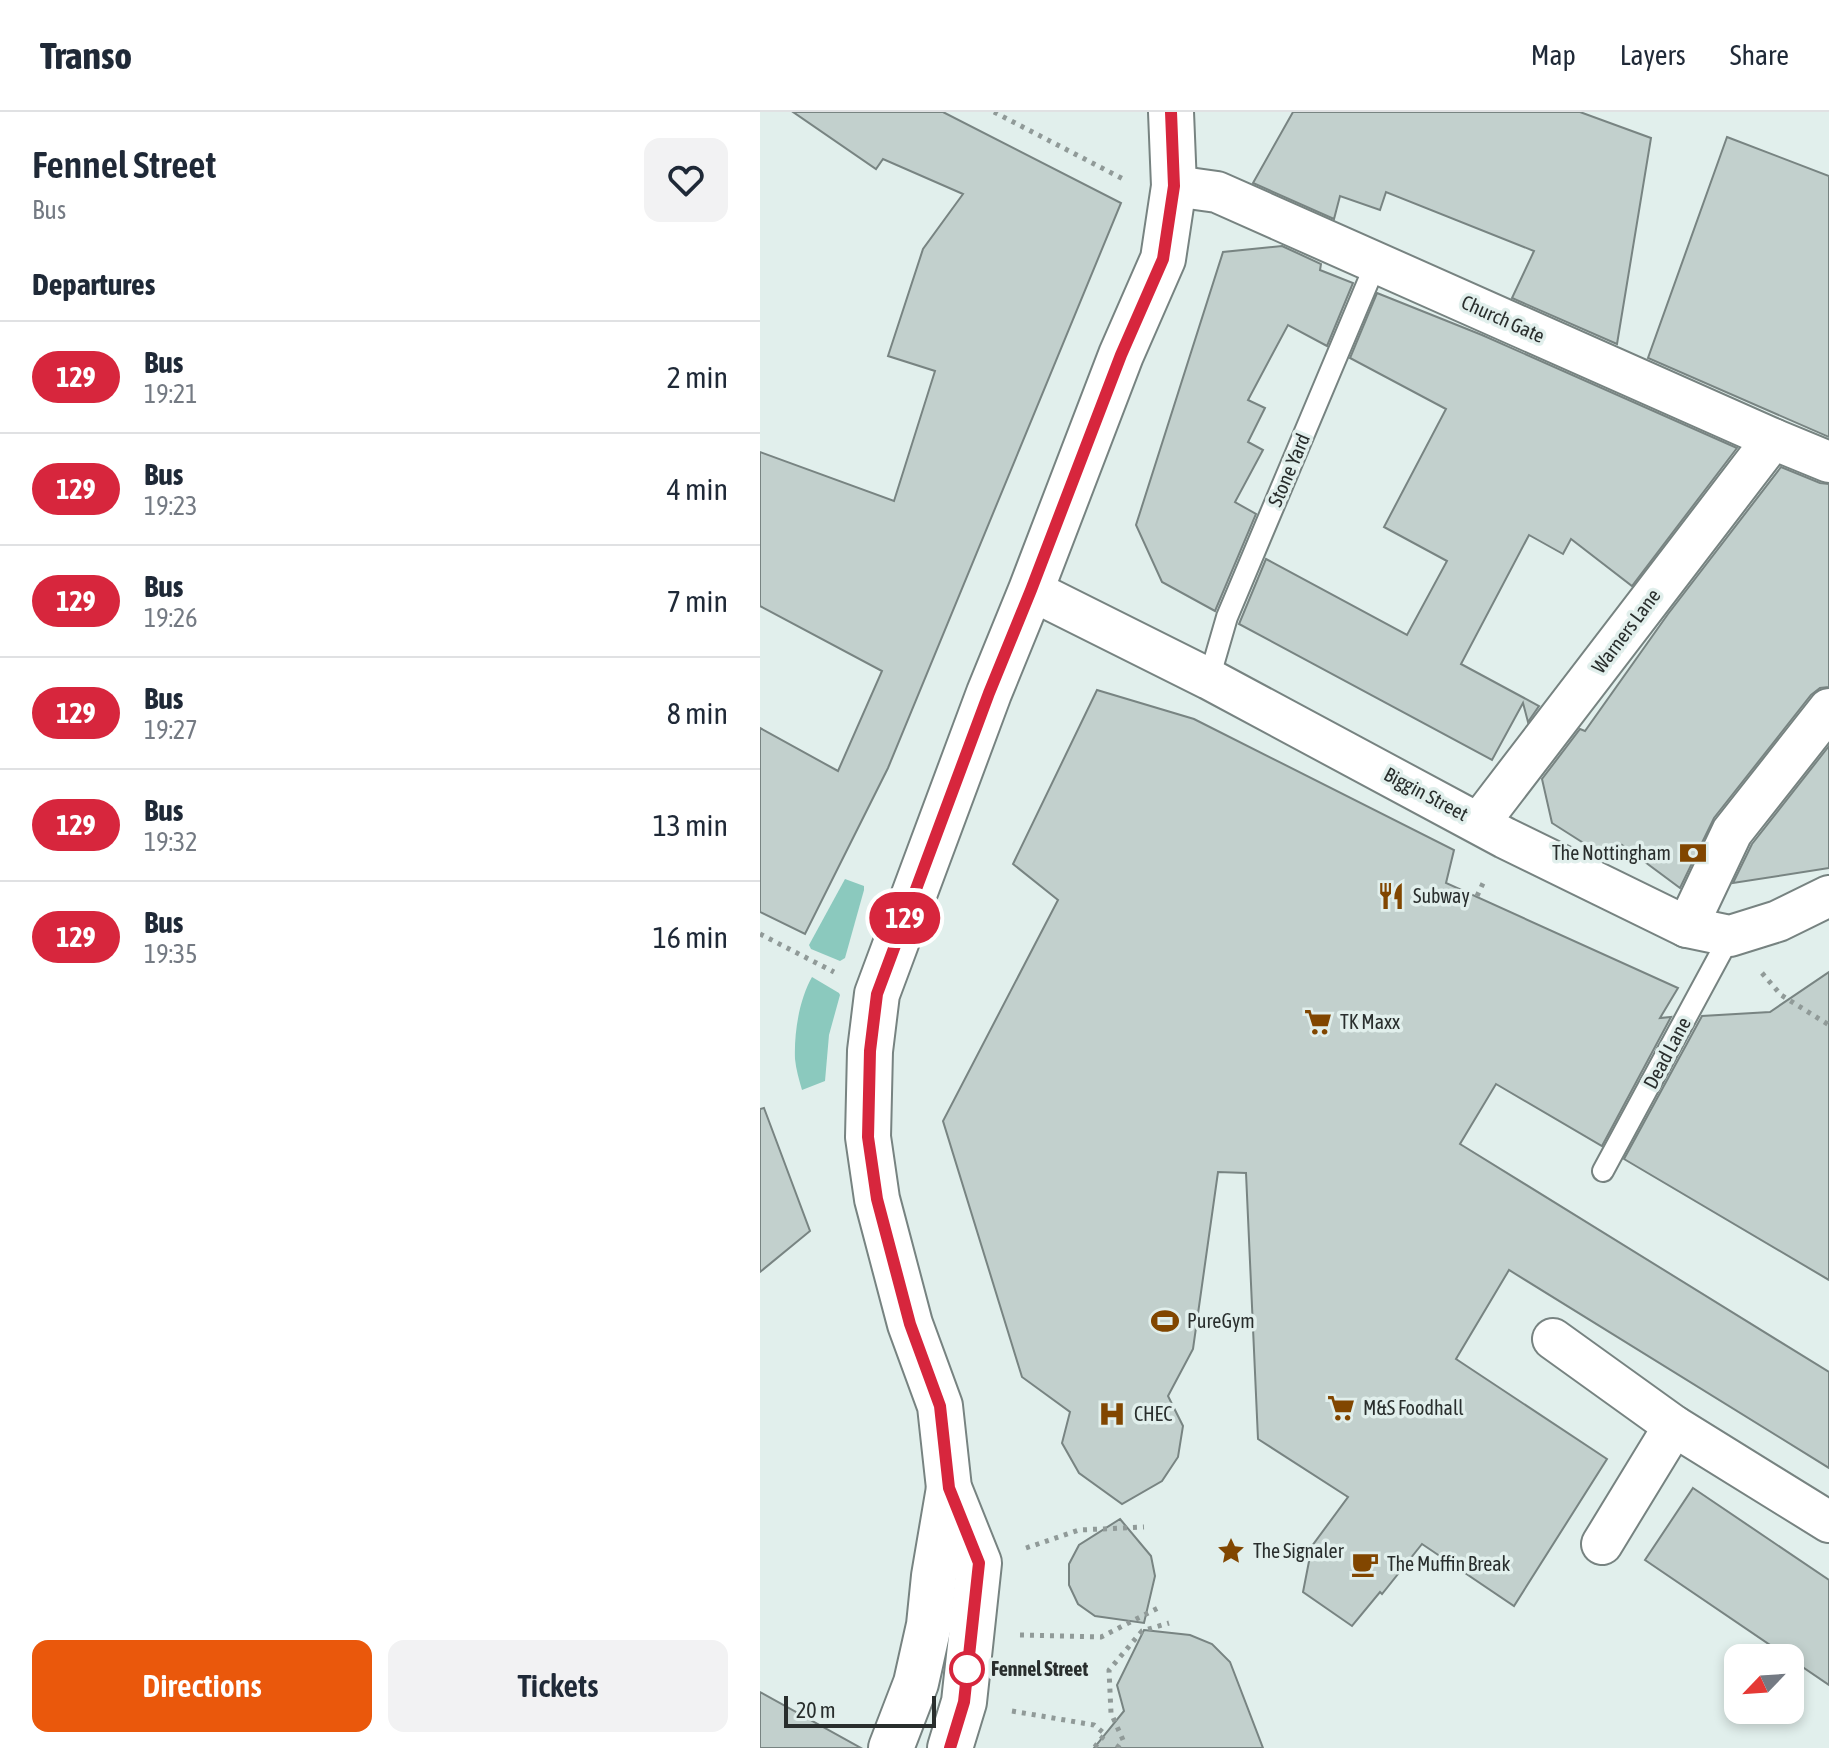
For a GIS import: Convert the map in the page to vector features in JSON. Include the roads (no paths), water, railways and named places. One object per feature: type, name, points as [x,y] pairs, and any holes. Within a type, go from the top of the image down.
[{"type":"highway","points":[[950,1748],[964,1702],[979,1563],[949,1488],[940,1406],[910,1324],[877,1199],[868,1137],[870,1051],[877,994],[954,784],[1121,355],[1163,259],[1172,194],[1171,112]]},
{"type":"highway","points":[[891,1748],[916,1683],[929,1625],[949,1488]]},
{"type":"street","name":"Church Gate","points":[[1172,194],[1217,192],[1829,462]]},
{"type":"street","name":"Warners Lane","points":[[1479,823],[1773,439]]},
{"type":"street","name":"Biggin Street","points":[[1031,590],[1209,679],[1505,838],[1687,927],[1730,936],[1778,921],[1829,896]]},
{"type":"street","points":[[1687,927],[1732,832],[1829,709]]},
{"type":"street","points":[[1553,1339],[1674,1426],[1829,1522]]},
{"type":"street","points":[[1602,1544],[1674,1426]]},
{"type":"lane","name":"Stone Yard","points":[[1209,679],[1227,617],[1376,263]]},
{"type":"lane","name":"Dead Lane","points":[[1603,1171],[1730,936]]},
{"type":"place","name":"The Nottingham","points":[[1693,853]]},
{"type":"place","name":"Subway","points":[[1391,896]]},
{"type":"place","name":"TK Maxx","points":[[1318,1022]]},
{"type":"place","name":"PureGym","points":[[1165,1321]]},
{"type":"place","name":"M&S Foodhall","points":[[1341,1408]]},
{"type":"place","name":"CHEC","points":[[1112,1414]]},
{"type":"place","name":"The Signaler","points":[[1231,1551]]},
{"type":"place","name":"The Muffin Break","points":[[1365,1564]]},
{"type":"place","name":"Fennel Street","points":[[967,1669]]}]
